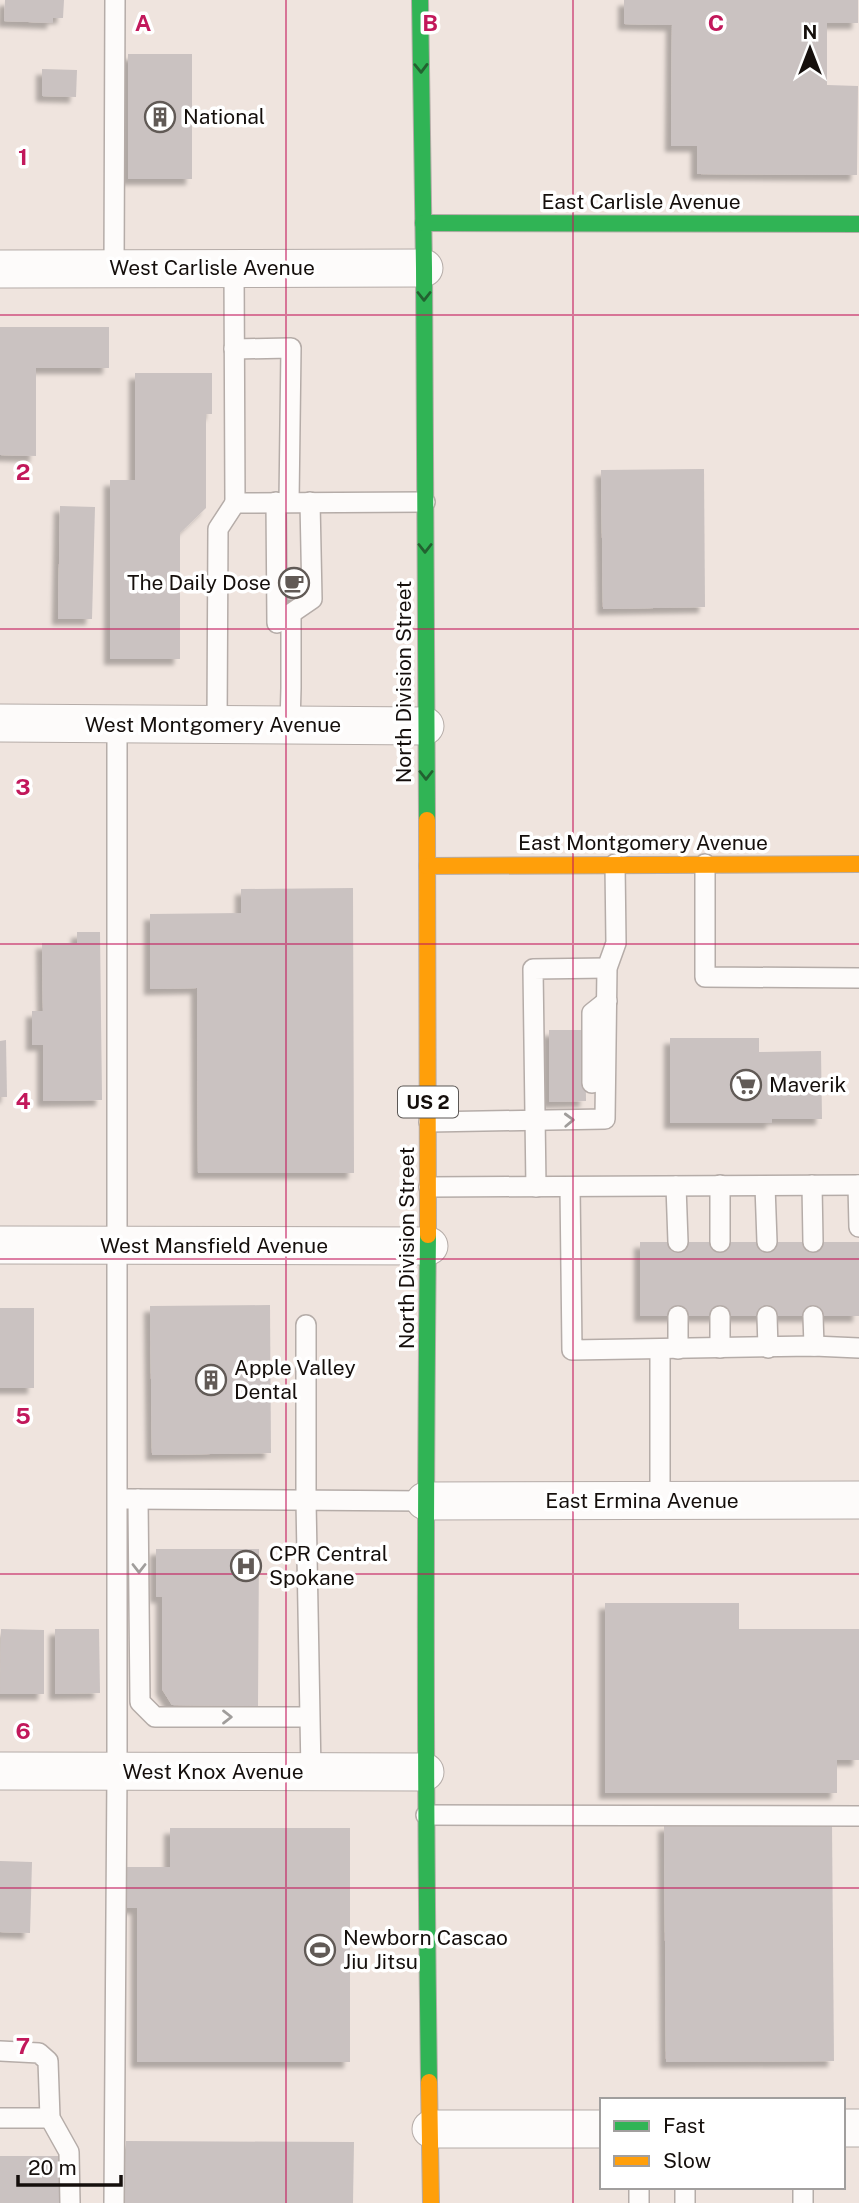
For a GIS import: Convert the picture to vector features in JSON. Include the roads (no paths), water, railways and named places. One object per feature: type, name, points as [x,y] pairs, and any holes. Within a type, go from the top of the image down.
[{"type":"main road","name":"North Division Street","points":[[420,0],[429,1122],[425,1772],[431,2203]]},
{"type":"main road","name":"East Carlisle Avenue","points":[[423,223],[859,224]]},
{"type":"main road","name":"East Montgomery Avenue","points":[[427,866],[859,864]]},
{"type":"street","name":"West Carlisle Avenue","points":[[0,269],[424,268]]},
{"type":"street","name":"West Montgomery Avenue","points":[[0,723],[425,726]]},
{"type":"street","name":"West Mansfield Avenue","points":[[0,1245],[429,1246]]},
{"type":"street","name":"East Ermina Avenue","points":[[425,1501],[859,1500]]},
{"type":"street","name":"West Knox Avenue","points":[[0,1771],[425,1772]]},
{"type":"street","points":[[431,2129],[600,2129]]},
{"type":"lane","points":[[114,269],[115,0]]},
{"type":"lane","points":[[216,725],[218,529],[235,503],[234,268]]},
{"type":"lane","points":[[234,349],[292,348],[282,502],[278,623],[312,599],[310,502]]},
{"type":"lane","points":[[235,503],[425,502]]},
{"type":"lane","points":[[289,725],[292,688],[291,614]]},
{"type":"lane","points":[[114,2203],[117,1771],[117,724]]},
{"type":"lane","points":[[429,1122],[604,1119],[607,968],[616,943],[615,864]]},
{"type":"lane","points":[[705,864],[705,977],[859,978]]},
{"type":"lane","points":[[536,1186],[533,969],[607,968]]},
{"type":"lane","points":[[720,1185],[720,1242]]},
{"type":"lane","points":[[811,1185],[813,1242]]},
{"type":"lane","points":[[429,1187],[859,1185],[859,1227]]},
{"type":"lane","points":[[570,1186],[572,1350],[814,1346],[859,1348]]},
{"type":"lane","points":[[676,1186],[678,1242]]},
{"type":"lane","points":[[765,1186],[767,1242]]},
{"type":"lane","points":[[660,1500],[669,1349],[678,1317]]},
{"type":"lane","points":[[720,1317],[720,1348]]},
{"type":"lane","points":[[767,1317],[768,1348]]},
{"type":"lane","points":[[813,1317],[814,1346]]},
{"type":"lane","points":[[306,1325],[311,1772]]},
{"type":"lane","points":[[117,1499],[425,1501]]},
{"type":"lane","points":[[138,1499],[140,1702],[155,1717],[309,1717]]},
{"type":"lane","points":[[426,1815],[859,1816]]},
{"type":"lane","points":[[0,2051],[39,2053],[48,2061],[50,2118],[69,2152],[70,2203]]},
{"type":"lane","points":[[0,2118],[50,2118]]},
{"type":"place","name":"National","points":[[160,117]]},
{"type":"place","name":"The Daily Dose","points":[[294,583]]},
{"type":"place","name":"Maverik","points":[[746,1085]]},
{"type":"place","name":"Apple Valley Dental","points":[[211,1380]]},
{"type":"place","name":"CPR Central Spokane","points":[[246,1566]]},
{"type":"place","name":"Newborn Cascao Jiu Jitsu","points":[[320,1950]]}]
